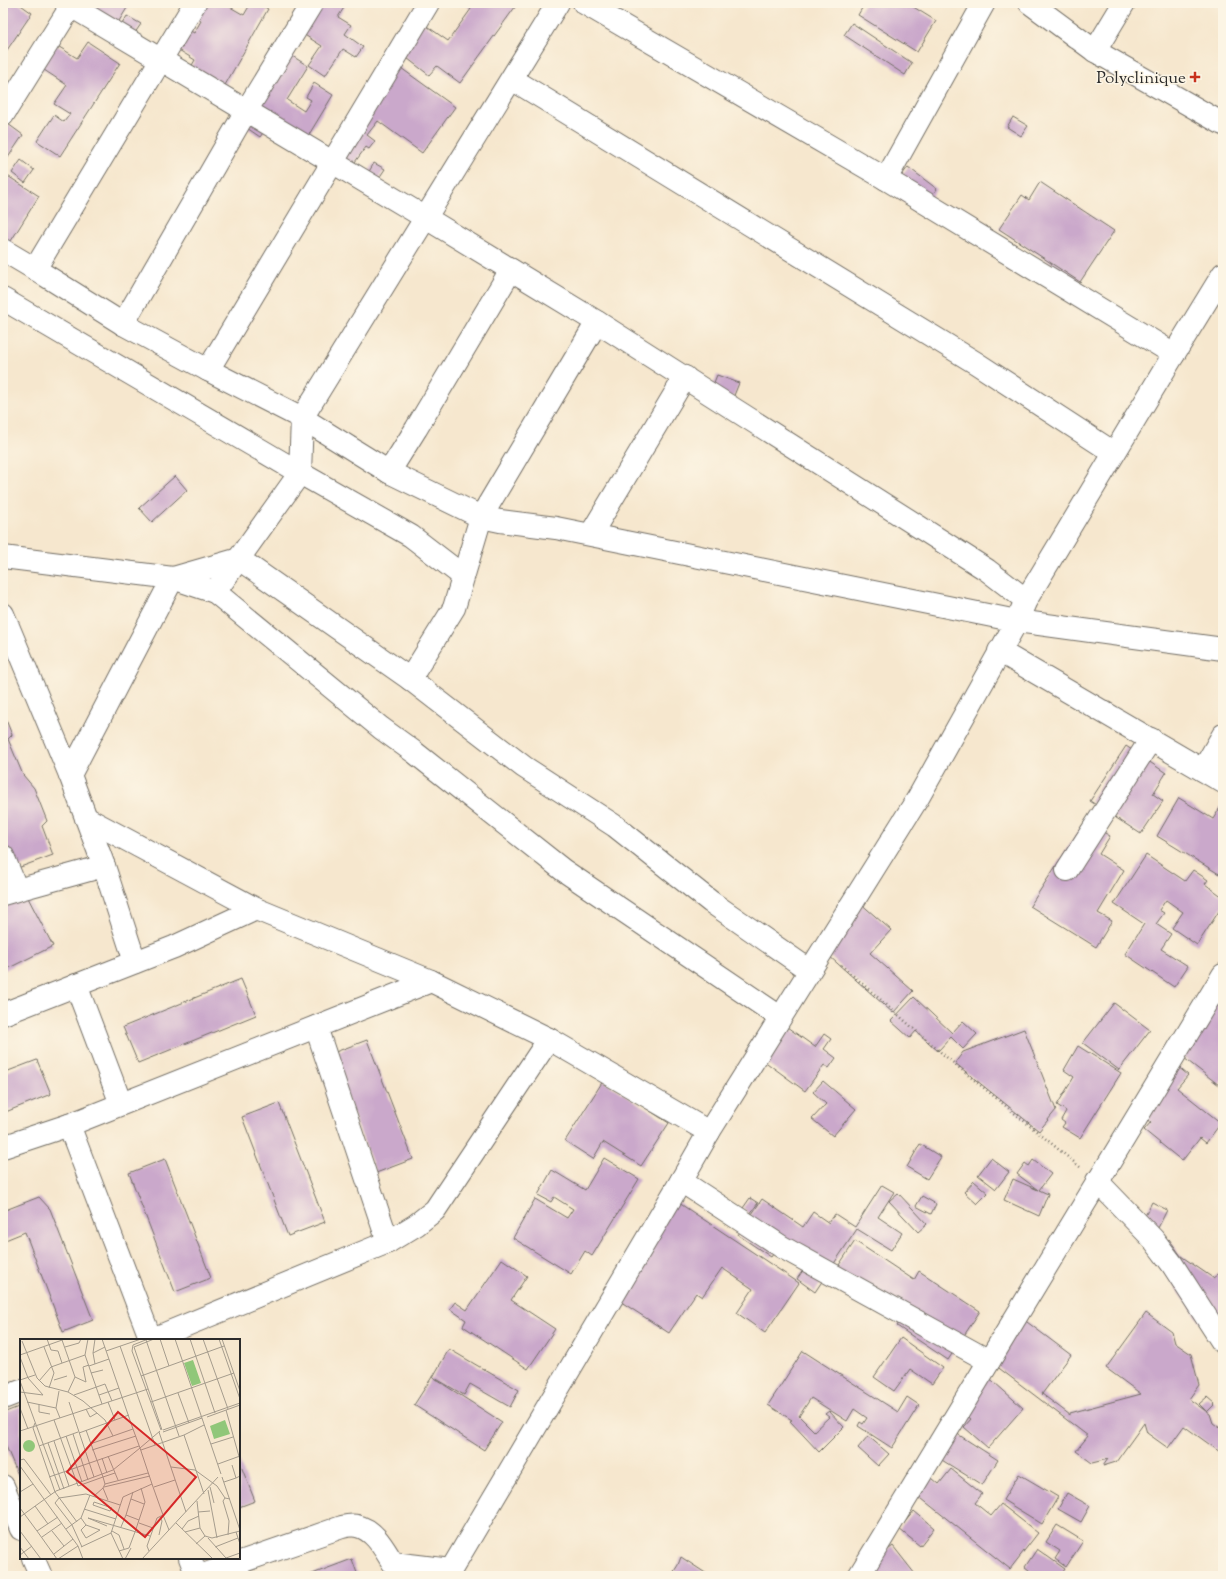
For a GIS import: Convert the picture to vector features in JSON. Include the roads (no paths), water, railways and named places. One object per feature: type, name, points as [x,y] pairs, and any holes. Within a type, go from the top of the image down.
[{"type":"street","points":[[35,269],[195,3]]},
{"type":"street","points":[[123,324],[246,111],[312,3]]},
{"type":"street","points":[[208,370],[428,3]]},
{"type":"street","points":[[215,592],[300,473],[302,418],[558,3]]},
{"type":"street","points":[[584,3],[886,179],[1174,354]]},
{"type":"street","points":[[886,179],[984,3]]},
{"type":"street","points":[[1030,3],[1095,51],[1223,124]]},
{"type":"street","points":[[1095,51],[1124,3]]},
{"type":"street","points":[[3,115],[70,4],[597,322],[987,570],[1026,600]]},
{"type":"street","points":[[512,79],[976,363],[1114,453]]},
{"type":"street","points":[[3,250],[123,324],[208,370],[302,418],[389,472],[481,517],[591,534],[1017,621],[1223,648]]},
{"type":"street","points":[[389,472],[511,270]]},
{"type":"street","points":[[190,1559],[198,1576],[342,1527],[357,1525],[379,1540],[391,1570],[450,1573],[709,1132],[918,798],[1017,621],[1026,600],[1223,274]]},
{"type":"street","points":[[3,299],[300,473],[411,536],[463,576]]},
{"type":"street","points":[[410,679],[454,608],[481,517],[597,322]]},
{"type":"street","points":[[591,534],[685,377]]},
{"type":"street","points":[[3,557],[173,578],[215,592],[381,728],[414,752],[563,870],[780,1017]]},
{"type":"street","points":[[70,775],[173,578],[239,559]]},
{"type":"street","points":[[239,559],[410,679],[524,767],[615,826],[711,902],[809,970]]},
{"type":"street","points":[[3,614],[70,775],[104,866],[135,962]]},
{"type":"street","points":[[999,652],[1223,782]]},
{"type":"street","points":[[1203,770],[1223,735]]},
{"type":"street","points":[[1067,870],[1151,740]]},
{"type":"street","points":[[86,818],[256,909],[431,981],[549,1039],[709,1132]]},
{"type":"street","points":[[3,856],[10,892],[104,866]]},
{"type":"street","points":[[3,1014],[174,947],[256,909]]},
{"type":"street","points":[[859,1576],[1223,974]]},
{"type":"street","points":[[3,1147],[69,1125],[431,981]]},
{"type":"street","points":[[76,985],[121,1104]]},
{"type":"street","points":[[316,1027],[388,1242]]},
{"type":"street","points":[[152,1339],[388,1242],[416,1225],[435,1210],[549,1039]]},
{"type":"street","points":[[69,1125],[150,1339]]},
{"type":"street","points":[[681,1181],[782,1247],[989,1361]]},
{"type":"street","points":[[1097,1181],[1153,1239],[1172,1264],[1223,1343]]},
{"type":"street","points":[[3,1398],[20,1391]]},
{"type":"street","points":[[3,1486],[20,1527]]},
{"type":"street","points":[[33,1559],[41,1576]]},
{"type":"place","name":"Polyclinique","points":[[1195,77]]}]
